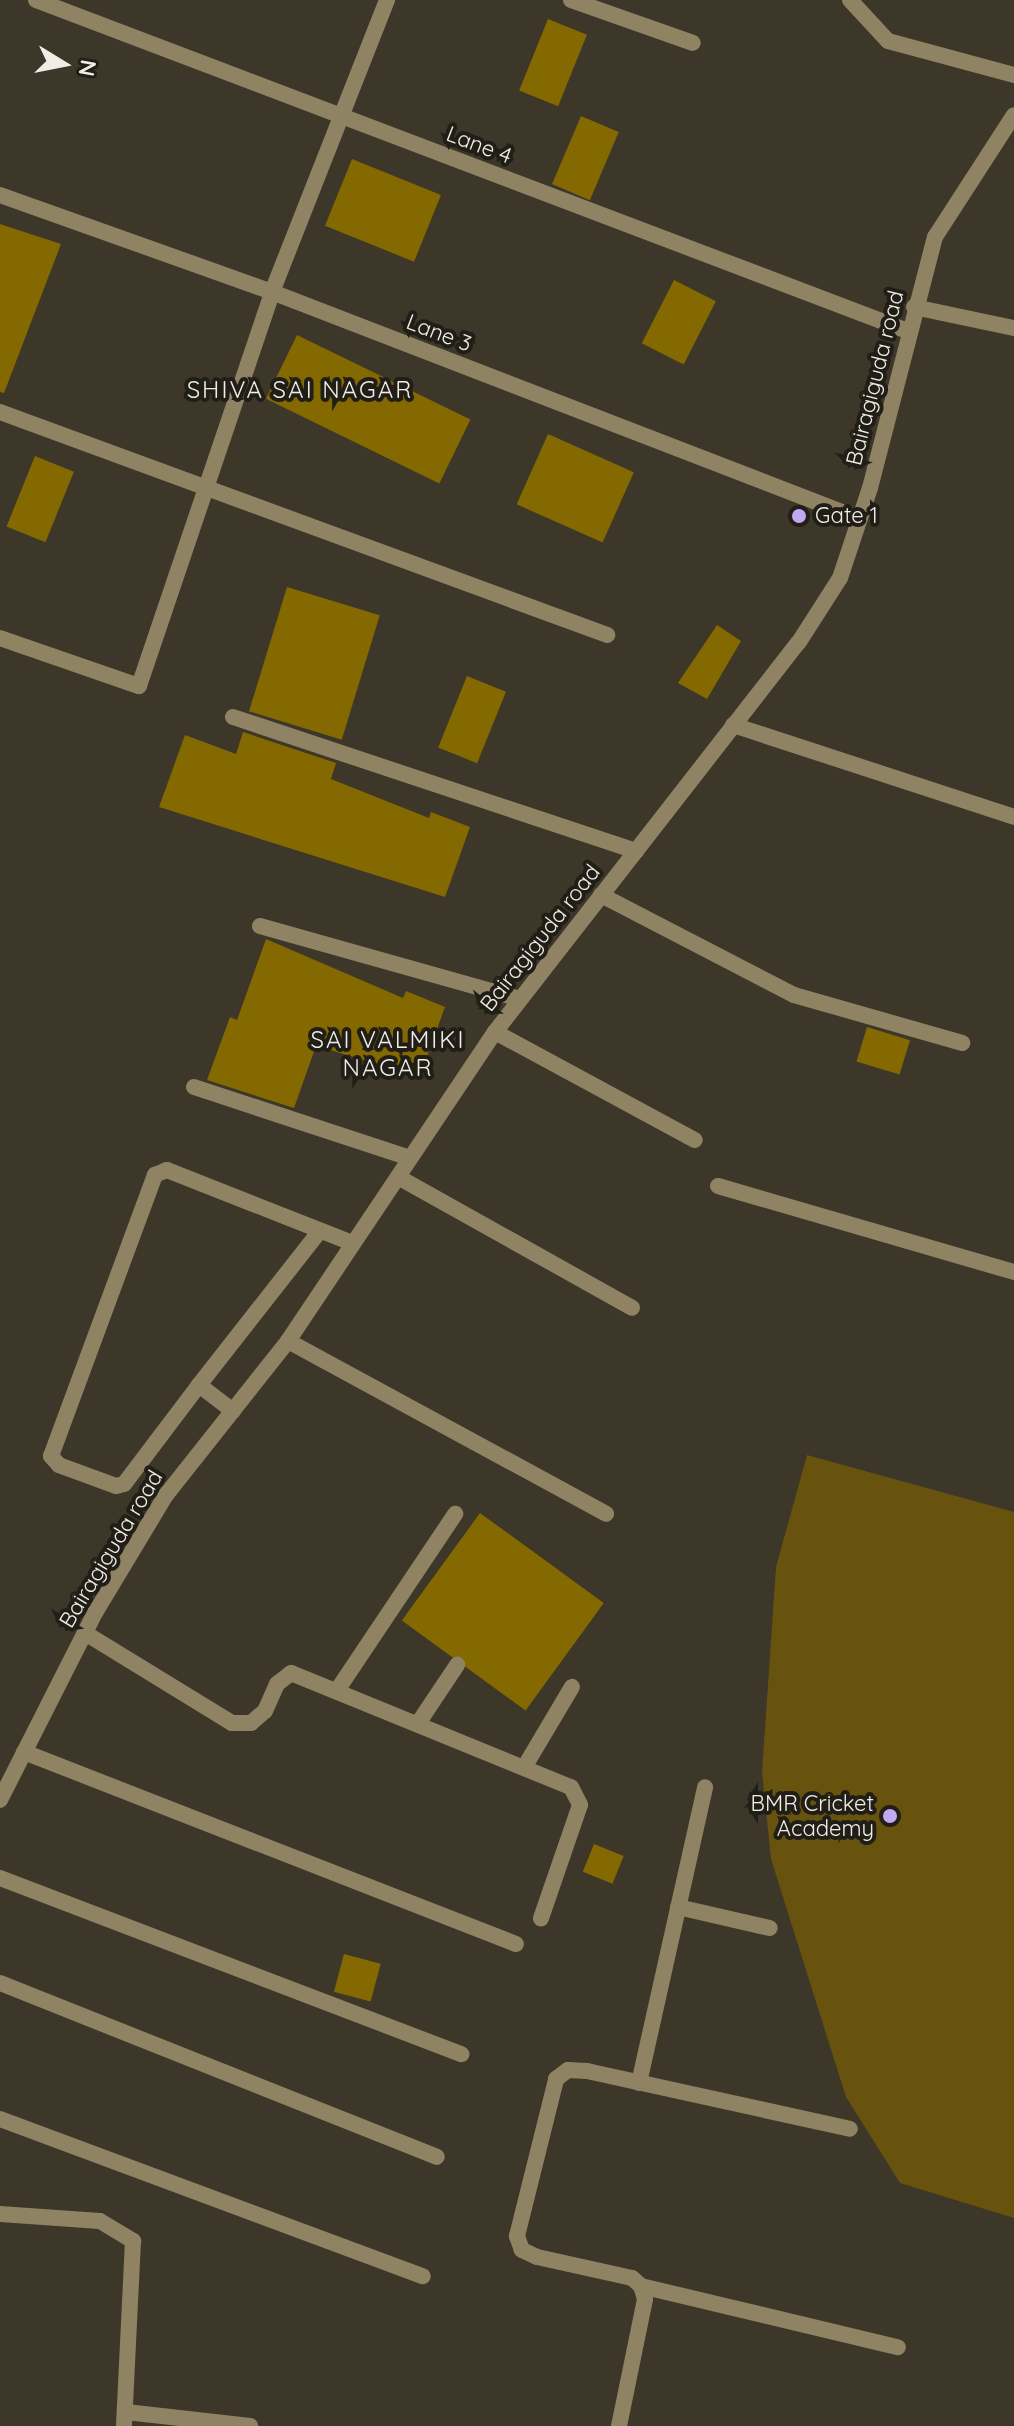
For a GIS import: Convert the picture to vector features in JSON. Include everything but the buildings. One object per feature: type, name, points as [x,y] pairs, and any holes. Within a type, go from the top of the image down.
[{"type":"street","name":"Lane 4","points":[[36,0],[908,331]]},
{"type":"street","points":[[0,638],[139,686],[272,292],[387,0]]},
{"type":"street","points":[[571,0],[693,43]]},
{"type":"street","points":[[850,0],[888,41],[1014,75]]},
{"type":"street","name":"Bairagiguda road","points":[[0,1800],[85,1633],[166,1495],[288,1341],[495,1032],[733,725],[840,578],[860,519],[935,237],[1014,115]]},
{"type":"street","name":"Lane 3","points":[[0,195],[272,292],[860,519]]},
{"type":"street","points":[[914,307],[1014,328]]},
{"type":"street","points":[[0,412],[607,635]]},
{"type":"street","points":[[233,717],[636,851]]},
{"type":"street","points":[[733,725],[1014,817]]},
{"type":"street","points":[[601,895],[794,995],[962,1043]]},
{"type":"street","points":[[260,926],[520,999]]},
{"type":"street","points":[[495,1032],[695,1140]]},
{"type":"street","points":[[194,1087],[410,1158]]},
{"type":"street","points":[[318,1233],[124,1484],[108,1485],[59,1465],[51,1456],[155,1175],[167,1170],[318,1233],[352,1243]]},
{"type":"street","points":[[398,1177],[632,1308]]},
{"type":"street","points":[[718,1186],[1014,1272]]},
{"type":"street","points":[[288,1341],[606,1514]]},
{"type":"street","points":[[199,1385],[233,1411]]},
{"type":"street","points":[[338,1689],[455,1514]]},
{"type":"street","points":[[85,1633],[232,1723],[251,1723],[265,1711],[277,1684],[291,1673],[338,1689],[571,1787],[580,1805],[541,1918]]},
{"type":"street","points":[[419,1722],[457,1665]]},
{"type":"street","points":[[525,1766],[572,1687]]},
{"type":"street","points":[[24,1752],[516,1944]]},
{"type":"street","points":[[639,2083],[705,1787]]},
{"type":"street","points":[[0,1878],[462,2054]]},
{"type":"street","points":[[678,1907],[770,1928]]},
{"type":"street","points":[[0,1983],[437,2157]]},
{"type":"street","points":[[850,2129],[568,2070],[556,2079],[517,2236],[522,2250],[537,2257],[632,2278],[641,2286],[898,2347]]},
{"type":"street","points":[[0,2119],[423,2276]]},
{"type":"street","points":[[0,2214],[100,2221],[133,2241],[125,2419],[250,2426]]},
{"type":"street","points":[[619,2426],[645,2299],[641,2286]]},
{"type":"shaded area","name":"BMR Cricket Academy","points":[[807,1455],[1014,1512],[1014,2218],[900,2183],[846,2097],[771,1859],[762,1772],[776,1567]]},
{"type":"place","name":"Gate 1","points":[[799,516]]},
{"type":"place","name":"BMR Cricket Academy","points":[[890,1816]]},
{"type":"district","name":"SHIVA SAI NAGAR","points":[[300,390]]},
{"type":"district","name":"SAI VALMIKI NAGAR","points":[[388,1054]]}]
